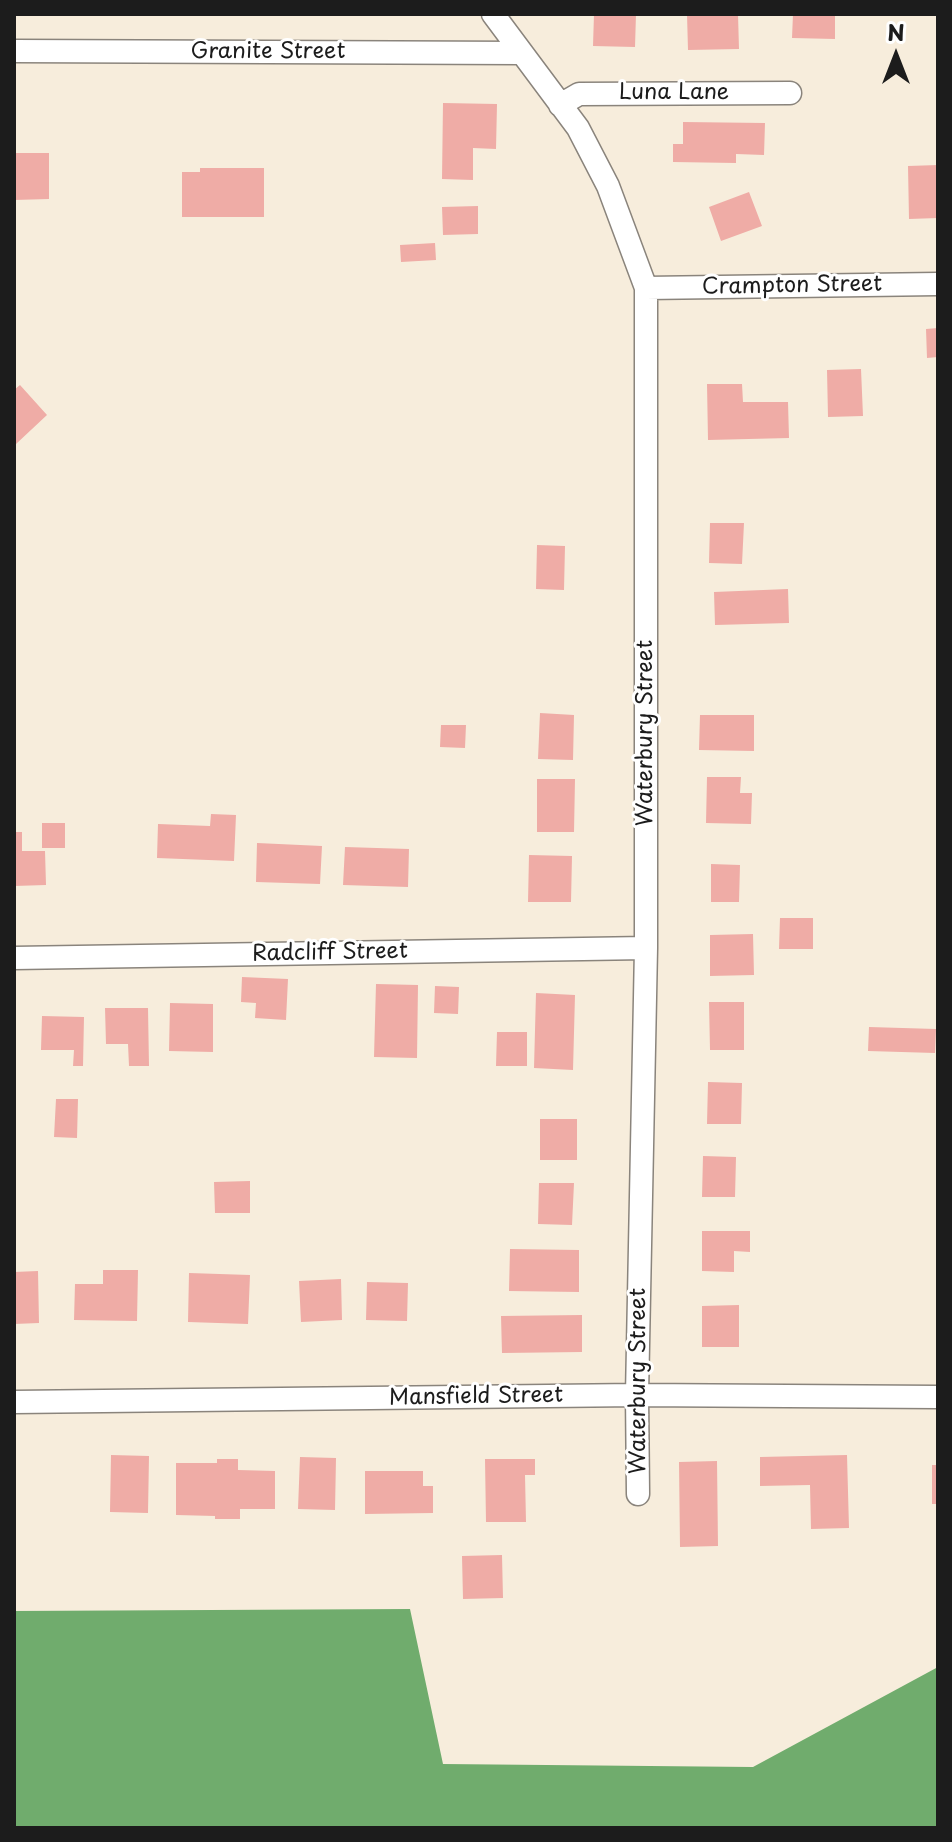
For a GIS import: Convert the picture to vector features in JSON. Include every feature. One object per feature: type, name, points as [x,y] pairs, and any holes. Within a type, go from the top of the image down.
[{"type":"street","name":"Waterbury Street","points":[[493,14],[578,128],[608,186],[646,288],[646,948],[637,1395],[638,1494]]},
{"type":"street","name":"Granite Street","points":[[14,51],[522,53]]},
{"type":"street","name":"Luna Lane","points":[[560,105],[579,94],[790,93]]},
{"type":"street","name":"Crampton Street","points":[[646,288],[938,284]]},
{"type":"street","name":"Radcliff Street","points":[[14,958],[646,948]]},
{"type":"street","name":"Mansfield Street","points":[[14,1402],[637,1395],[938,1397]]},
{"type":"green space","points":[[410,1609],[443,1764],[753,1767],[938,1667],[938,1828],[14,1828],[14,1611]]},
{"type":"building","points":[[594,14],[636,14],[635,47],[593,46]]},
{"type":"building","points":[[687,14],[738,14],[739,49],[688,50]]},
{"type":"building","points":[[793,14],[835,14],[835,39],[792,38]]},
{"type":"building","points":[[443,103],[497,104],[496,149],[473,148],[473,180],[442,179]]},
{"type":"building","points":[[683,122],[765,123],[764,155],[736,154],[736,163],[673,162],[673,144],[683,144]]},
{"type":"building","points":[[14,153],[49,153],[49,199],[14,200]]},
{"type":"building","points":[[938,165],[938,218],[909,219],[908,166]]},
{"type":"building","points":[[200,168],[264,168],[264,217],[182,217],[182,172],[200,172]]},
{"type":"building","points":[[749,192],[762,226],[721,241],[709,207]]},
{"type":"building","points":[[478,206],[478,234],[443,235],[442,207]]},
{"type":"building","points":[[435,243],[436,260],[401,262],[400,245]]},
{"type":"building","points":[[938,328],[938,357],[927,358],[926,329]]},
{"type":"building","points":[[861,369],[863,416],[828,417],[827,370]]},
{"type":"building","points":[[707,384],[742,384],[743,402],[788,402],[789,438],[708,440]]},
{"type":"building","points":[[20,385],[47,415],[16,444],[14,390]]},
{"type":"building","points":[[710,523],[744,523],[742,564],[709,563]]},
{"type":"building","points":[[537,545],[565,546],[564,590],[536,589]]},
{"type":"building","points":[[788,589],[789,623],[715,625],[714,592]]},
{"type":"building","points":[[540,713],[574,715],[573,760],[538,759]]},
{"type":"building","points":[[700,715],[754,715],[754,751],[699,750]]},
{"type":"building","points":[[441,725],[466,725],[465,748],[440,747]]},
{"type":"building","points":[[707,777],[741,777],[740,793],[752,793],[751,824],[706,823]]},
{"type":"building","points":[[537,779],[575,779],[574,832],[537,832]]},
{"type":"building","points":[[211,814],[236,815],[234,861],[157,858],[158,824],[210,826]]},
{"type":"building","points":[[42,823],[65,823],[65,848],[42,848]]},
{"type":"building","points":[[14,832],[22,832],[22,851],[45,851],[46,885],[14,886]]},
{"type":"building","points":[[257,843],[322,846],[320,884],[256,882]]},
{"type":"building","points":[[345,847],[409,849],[408,887],[343,885]]},
{"type":"building","points":[[529,855],[572,856],[571,902],[528,902]]},
{"type":"building","points":[[711,864],[740,865],[739,902],[711,902]]},
{"type":"building","points":[[780,918],[813,918],[813,949],[779,949]]},
{"type":"building","points":[[753,934],[754,975],[710,976],[710,935]]},
{"type":"building","points":[[242,977],[288,979],[286,1020],[255,1018],[256,1003],[241,1002]]},
{"type":"building","points":[[376,984],[418,985],[417,1058],[374,1057]]},
{"type":"building","points":[[435,986],[459,987],[458,1014],[434,1013]]},
{"type":"building","points":[[536,993],[575,995],[573,1070],[534,1068]]},
{"type":"building","points":[[709,1002],[744,1002],[744,1050],[710,1050]]},
{"type":"building","points":[[170,1003],[213,1004],[213,1052],[169,1051]]},
{"type":"building","points":[[105,1008],[148,1008],[149,1066],[129,1066],[128,1044],[106,1044]]},
{"type":"building","points":[[42,1016],[84,1017],[83,1066],[73,1066],[74,1050],[41,1050]]},
{"type":"building","points":[[869,1027],[936,1029],[935,1053],[868,1051]]},
{"type":"building","points":[[497,1032],[527,1032],[527,1066],[496,1066]]},
{"type":"building","points":[[708,1082],[742,1083],[741,1124],[707,1124]]},
{"type":"building","points":[[56,1099],[78,1099],[77,1138],[54,1137]]},
{"type":"building","points":[[540,1119],[577,1119],[577,1160],[540,1160]]},
{"type":"building","points":[[703,1156],[736,1157],[735,1197],[702,1197]]},
{"type":"building","points":[[250,1181],[250,1213],[215,1213],[214,1182]]},
{"type":"building","points":[[539,1183],[574,1183],[572,1225],[538,1224]]},
{"type":"building","points":[[702,1231],[750,1231],[750,1252],[734,1251],[734,1272],[702,1271]]},
{"type":"building","points":[[510,1249],[579,1250],[579,1292],[509,1291]]},
{"type":"building","points":[[103,1270],[138,1270],[137,1321],[74,1320],[75,1284],[103,1284]]},
{"type":"building","points":[[38,1271],[39,1323],[14,1324],[14,1272]]},
{"type":"building","points":[[189,1273],[250,1275],[248,1324],[188,1322]]},
{"type":"building","points":[[341,1279],[342,1320],[301,1322],[299,1281]]},
{"type":"building","points":[[367,1282],[408,1283],[407,1321],[366,1320]]},
{"type":"building","points":[[739,1305],[739,1347],[702,1347],[702,1306]]},
{"type":"building","points":[[582,1315],[582,1352],[502,1353],[501,1316]]},
{"type":"building","points":[[111,1455],[149,1456],[148,1513],[110,1512]]},
{"type":"building","points":[[847,1455],[849,1528],[811,1529],[810,1485],[760,1486],[760,1457]]},
{"type":"building","points":[[300,1457],[336,1458],[335,1510],[298,1509]]},
{"type":"building","points":[[217,1459],[238,1459],[238,1470],[275,1471],[275,1509],[240,1509],[240,1519],[176,1515],[176,1463],[217,1463]]},
{"type":"building","points":[[485,1459],[535,1459],[535,1475],[525,1475],[526,1522],[486,1522]]},
{"type":"building","points":[[717,1461],[718,1546],[680,1547],[679,1462]]},
{"type":"building","points":[[932,1465],[938,1465],[938,1504],[932,1504]]},
{"type":"building","points":[[365,1471],[423,1471],[423,1486],[433,1486],[433,1513],[365,1514]]},
{"type":"building","points":[[502,1555],[503,1598],[463,1599],[462,1556]]}]
